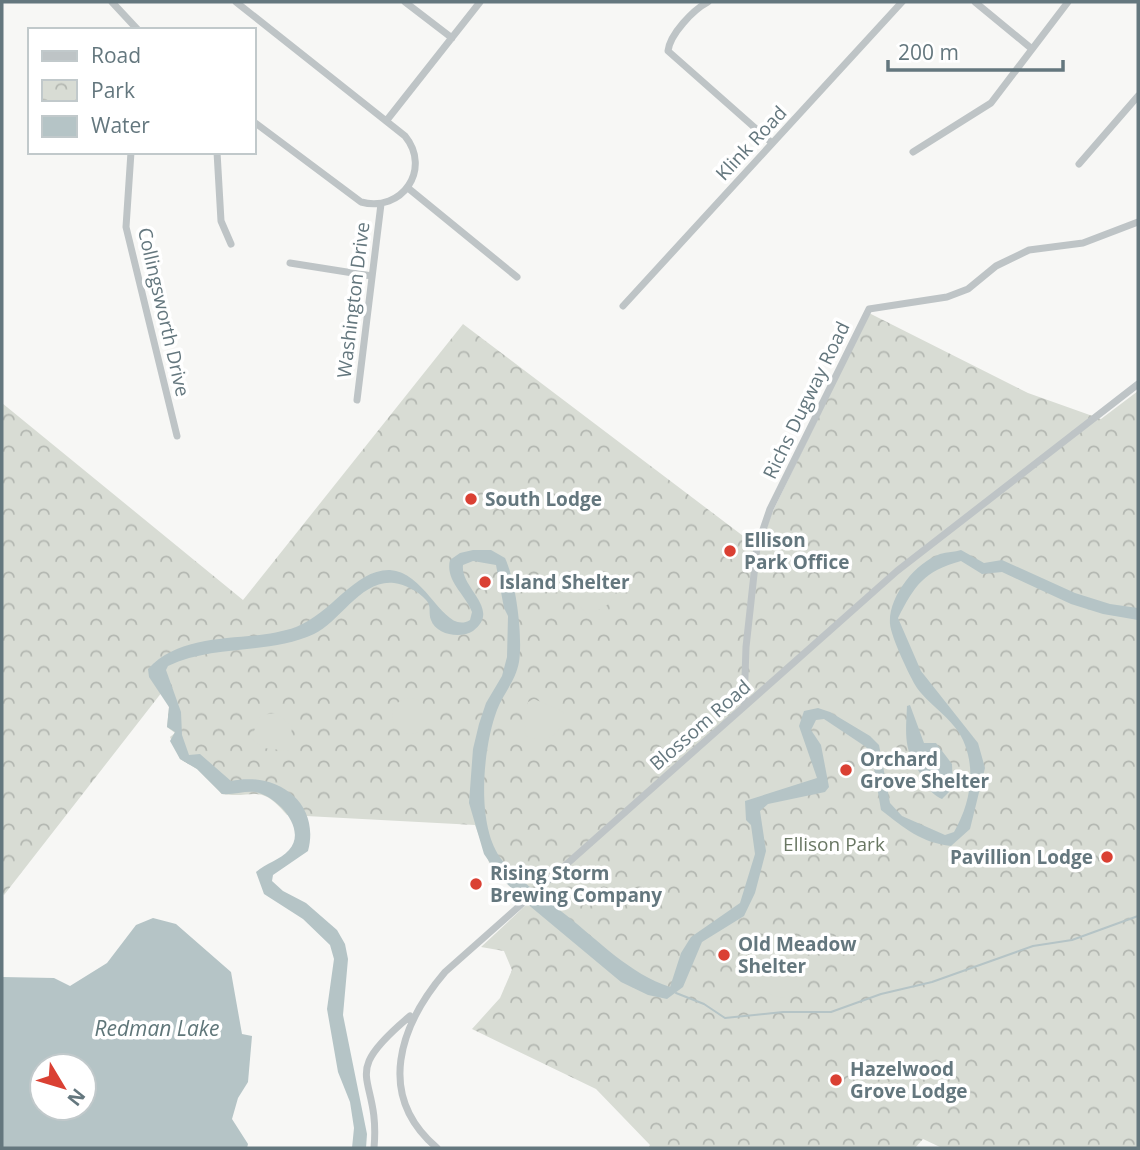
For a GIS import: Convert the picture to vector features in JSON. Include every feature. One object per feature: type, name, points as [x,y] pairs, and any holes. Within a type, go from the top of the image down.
[{"type":"street","points":[[112,2],[136,28]]},
{"type":"street","points":[[236,2],[405,136],[415,153],[416,168],[408,188],[398,198],[381,204],[365,204],[352,198],[256,124]]},
{"type":"street","points":[[405,2],[452,38]]},
{"type":"street","points":[[387,120],[480,2]]},
{"type":"street","points":[[708,2],[697,8],[671,41],[668,51],[772,143]]},
{"type":"street","name":"Klink Road","points":[[623,306],[902,2]]},
{"type":"street","points":[[975,2],[1032,49]]},
{"type":"street","points":[[913,152],[985,108],[1068,2]]},
{"type":"street","points":[[1079,164],[1138,96]]},
{"type":"street","name":"Collingsworth Drive","points":[[131,154],[127,227],[177,436]]},
{"type":"street","points":[[217,154],[221,220],[231,244]]},
{"type":"street","points":[[408,188],[517,277]]},
{"type":"street","name":"Washington Drive","points":[[357,400],[381,204]]},
{"type":"street","name":"Richs Dugway Road","points":[[744,706],[746,647],[757,547],[770,509],[869,309],[947,297],[968,289],[996,266],[1029,250],[1083,243],[1138,222]]},
{"type":"street","points":[[290,263],[372,276]]},
{"type":"street","name":"Blossom Road","points":[[437,1148],[411,1117],[402,1091],[400,1056],[414,1014],[445,972],[897,571],[1138,384]]},
{"type":"street","points":[[374,1148],[374,1116],[365,1076],[367,1061],[378,1045],[414,1014]]},
{"type":"green space","name":"Ellison Park","points":[[869,313],[1028,393],[1101,419],[1138,391],[1138,1148],[942,1148],[923,1139],[915,1148],[648,1148],[650,1145],[596,1089],[472,1029],[500,998],[512,970],[504,951],[481,947],[527,904],[490,865],[475,825],[287,815],[270,798],[263,795],[222,794],[197,769],[180,759],[170,737],[175,733],[167,727],[169,707],[162,692],[4,895],[2,893],[2,403],[243,600],[463,324],[759,548],[772,513]]},
{"type":"green space","points":[[589,570],[615,585],[615,591],[608,604],[587,614],[578,604],[581,574]]},
{"type":"green space","points":[[410,698],[423,703],[428,716],[423,729],[410,734],[397,729],[392,716],[397,703]]},
{"type":"green space","points":[[534,699],[564,712],[560,727],[552,736],[540,739],[525,736],[528,702]]},
{"type":"green space","points":[[277,713],[292,727],[289,751],[263,748],[251,738],[261,715]]},
{"type":"green space","points":[[785,943],[798,950],[805,964],[796,992],[790,996],[778,997],[765,991],[752,978],[764,956]]},
{"type":"water","points":[[491,550],[505,558],[515,595],[519,624],[519,662],[497,710],[485,765],[485,808],[493,846],[516,875],[615,956],[642,974],[670,987],[681,953],[691,937],[740,903],[755,854],[751,825],[746,820],[745,801],[817,778],[799,726],[804,711],[818,708],[830,712],[870,736],[879,745],[890,803],[902,816],[945,835],[954,832],[964,812],[969,790],[970,767],[965,745],[956,729],[917,688],[897,647],[890,624],[893,603],[898,592],[921,565],[940,554],[961,550],[984,563],[1002,560],[1075,593],[1110,604],[1138,608],[1138,620],[1103,614],[1071,604],[1002,572],[982,574],[961,561],[929,575],[916,588],[898,618],[921,671],[978,743],[985,768],[970,829],[951,846],[931,842],[906,829],[881,810],[872,757],[866,747],[824,719],[816,720],[811,730],[821,745],[829,787],[825,792],[768,804],[760,811],[766,851],[755,893],[744,916],[702,942],[683,987],[667,999],[648,995],[621,982],[531,907],[499,876],[484,854],[469,803],[473,749],[479,724],[486,703],[502,676],[507,657],[508,616],[496,565],[473,561],[463,565],[467,582],[478,598],[483,615],[481,623],[473,631],[462,635],[449,634],[438,629],[431,620],[428,602],[420,594],[398,584],[382,584],[361,594],[324,628],[297,641],[204,655],[168,666],[166,670],[181,712],[182,735],[189,755],[200,754],[231,781],[248,779],[279,786],[301,805],[308,818],[308,851],[273,875],[272,881],[283,891],[306,903],[337,930],[345,944],[348,959],[343,1015],[367,1134],[366,1148],[352,1148],[354,1128],[350,1102],[338,1072],[327,1009],[334,959],[330,945],[303,919],[264,894],[256,872],[289,850],[295,833],[292,823],[280,807],[264,795],[255,792],[222,794],[197,769],[180,759],[170,741],[175,732],[167,727],[169,707],[149,677],[148,669],[163,656],[199,642],[259,635],[296,627],[321,612],[354,584],[377,572],[390,570],[403,573],[414,581],[452,619],[461,623],[470,620],[472,612],[453,581],[449,568],[450,560],[460,553]]},
{"type":"water","points":[[910,705],[924,743],[936,743],[952,764],[953,788],[942,799],[927,786],[910,754],[906,731],[907,706]]},
{"type":"water","name":"Redman Lake","points":[[153,918],[176,924],[231,972],[242,1034],[252,1036],[248,1082],[238,1098],[232,1119],[248,1144],[247,1148],[2,1148],[2,977],[54,978],[70,986],[107,963],[136,925]]},
{"type":"waterway","points":[[676,993],[704,1004],[725,1018],[783,1012],[831,1012],[881,994],[932,982],[1033,946],[1072,940],[1138,916]]},
{"type":"place","name":"South Lodge","points":[[471,499]]},
{"type":"place","name":"Ellison Park Office","points":[[730,551]]},
{"type":"place","name":"Island Shelter","points":[[485,582]]},
{"type":"place","name":"Orchard Grove Shelter","points":[[846,770]]},
{"type":"place","name":"Pavillion Lodge","points":[[1107,857]]},
{"type":"place","name":"Rising Storm Brewing Company","points":[[476,884]]},
{"type":"place","name":"Old Meadow Shelter","points":[[724,955]]},
{"type":"place","name":"Hazelwood Grove Lodge","points":[[836,1080]]}]
